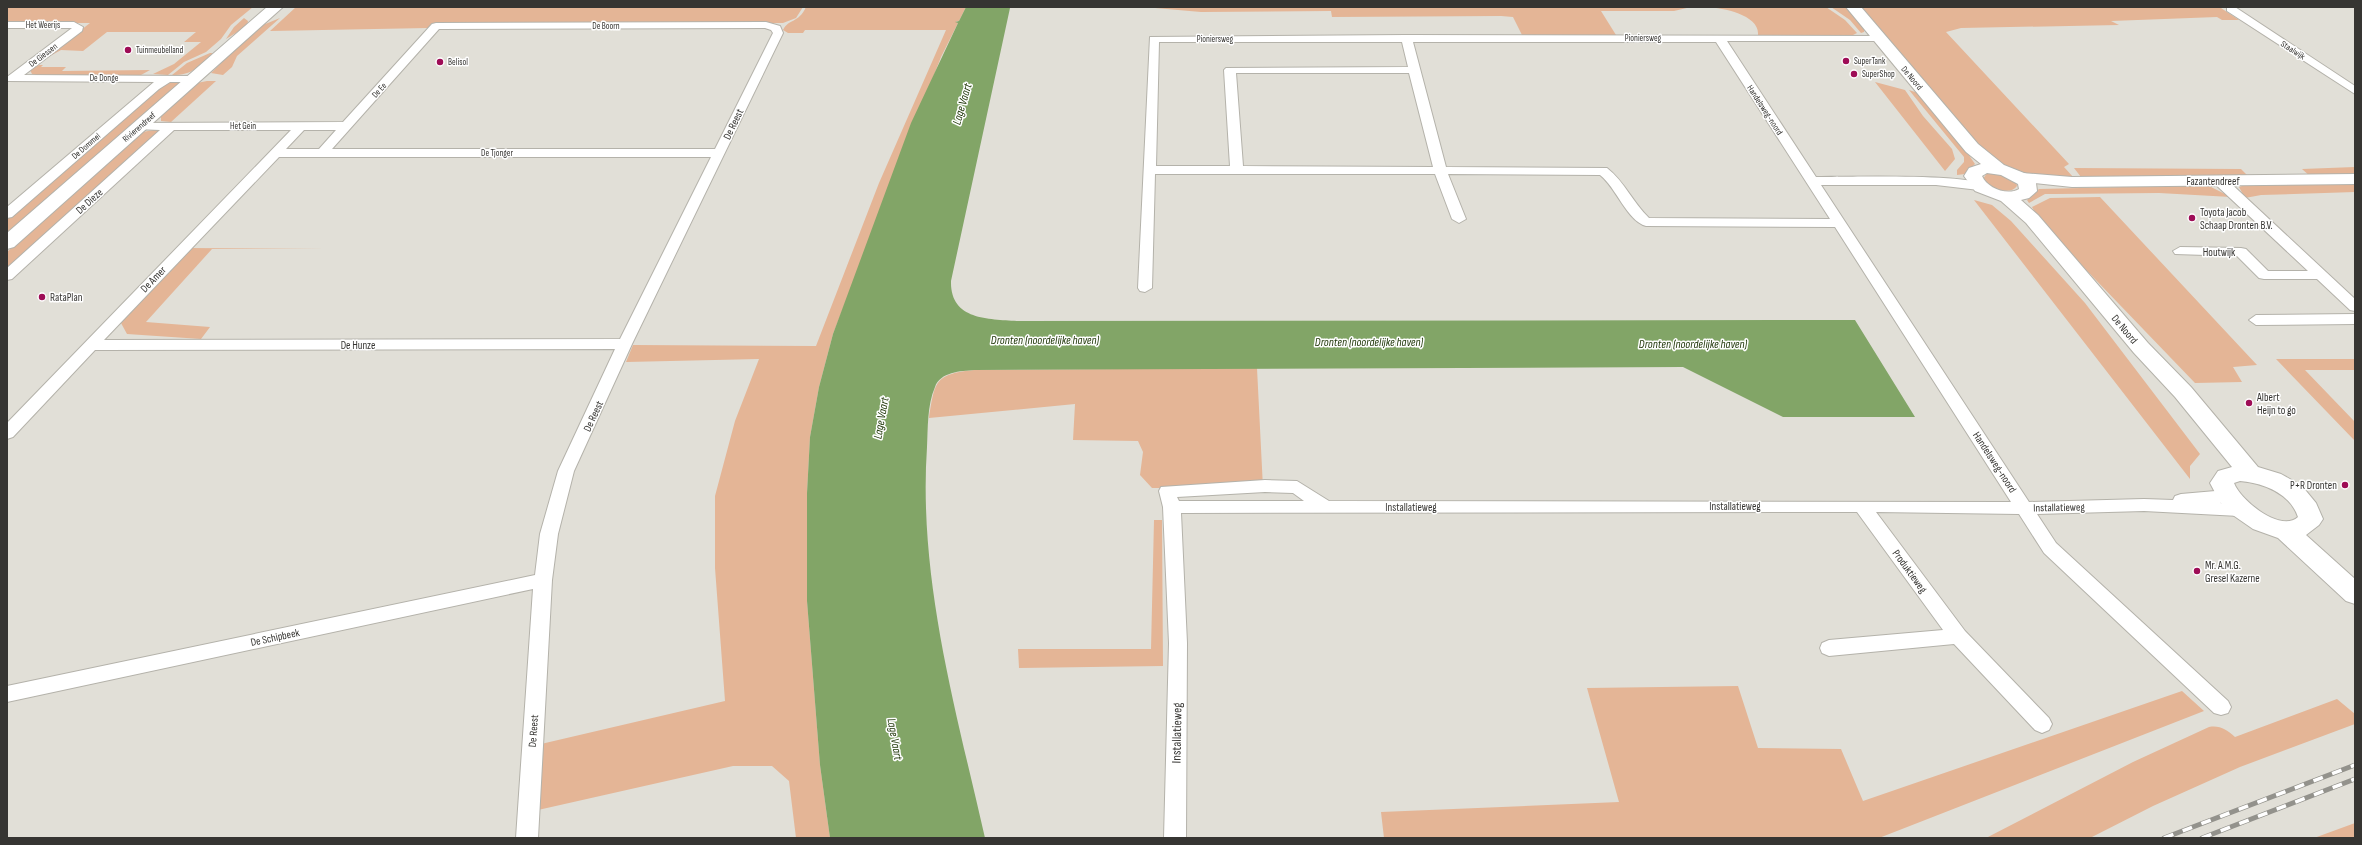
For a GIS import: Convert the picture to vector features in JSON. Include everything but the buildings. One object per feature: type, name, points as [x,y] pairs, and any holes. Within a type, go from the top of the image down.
[{"type":"main road","name":"De Noord","points":[[1853,7],[1972,148],[1972,155],[1983,175]]},
{"type":"main road","name":"Rivierendreef","points":[[7,243],[273,8]]},
{"type":"main road","points":[[1983,175],[2019,189]]},
{"type":"main road","points":[[1983,175],[2019,189]]},
{"type":"main road","name":"De Noord","points":[[2019,189],[2032,219],[2141,348],[2152,373],[2243,474]]},
{"type":"main road","points":[[2243,474],[2269,478],[2283,485],[2304,504],[2311,519],[2293,528],[2264,525],[2233,503],[2223,489],[2223,480],[2243,474]]},
{"type":"main road","points":[[2293,528],[2355,580]]},
{"type":"main road","points":[[2293,528],[2355,594]]},
{"type":"street","name":"Staalwijk","points":[[2231,9],[2355,91]]},
{"type":"street","name":"Het Weerijs","points":[[7,25],[74,25],[78,27]]},
{"type":"street","name":"De Boorn","points":[[436,26],[766,26],[776,28]]},
{"type":"street","name":"De Ee","points":[[322,153],[436,26]]},
{"type":"street","name":"De Giessen","points":[[10,80],[78,29],[78,27]]},
{"type":"street","name":"De Reest","points":[[526,838],[543,580],[550,534],[566,471],[626,344],[778,33],[776,28]]},
{"type":"street","name":"Pioniersweg","points":[[1145,288],[1154,38],[1879,38]]},
{"type":"street","points":[[1406,38],[1440,170],[1459,219]]},
{"type":"street","name":"Handelsweg-noord","points":[[1719,38],[2050,548],[2221,707]]},
{"type":"street","points":[[1237,170],[1230,70],[1414,70]]},
{"type":"street","name":"De Dommel","points":[[7,214],[155,86],[167,79]]},
{"type":"street","name":"De Donge","points":[[10,80],[194,79]]},
{"type":"street","name":"Het Gein","points":[[140,126],[346,126]]},
{"type":"street","name":"De Dieze","points":[[7,276],[171,126]]},
{"type":"street","name":"De Amer","points":[[7,433],[301,126]]},
{"type":"street","name":"De Tjonger","points":[[274,153],[719,153]]},
{"type":"street","points":[[1150,170],[1603,171],[1613,177],[1635,214],[1646,222],[1839,222]]},
{"type":"street","points":[[1812,181],[1936,181],[1983,175]]},
{"type":"street","name":"Fazantendreef","points":[[2019,189],[2072,182],[2355,179]]},
{"type":"street","points":[[2220,181],[2355,307]]},
{"type":"street","name":"Houtwijk","points":[[2180,251],[2241,252],[2264,275],[2321,275]]},
{"type":"street","points":[[2256,320],[2355,320]]},
{"type":"street","name":"De Hunze","points":[[91,345],[626,344]]},
{"type":"street","name":"Installatieweg","points":[[1175,838],[1178,643],[1172,507],[1862,506],[2025,508],[2233,503]]},
{"type":"street","name":"Produktieweg","points":[[1862,506],[1958,636],[2042,724]]},
{"type":"street","name":"De Schipbeek","points":[[7,694],[543,580]]},
{"type":"street","points":[[1829,648],[1958,636]]},
{"type":"shaded area","points":[[7,7],[253,7],[231,25],[221,39],[206,52],[184,62],[168,75],[153,74],[174,64],[201,42],[184,42],[196,32],[107,32],[83,51],[61,50],[50,56],[49,55],[90,23],[7,23]]},
{"type":"shaded area","points":[[296,7],[803,7],[796,18],[783,23],[432,23],[428,28],[270,31]]},
{"type":"shaded area","points":[[806,7],[966,7],[959,21],[956,21],[958,23],[941,57],[833,334],[819,387],[810,437],[807,493],[807,601],[820,765],[830,838],[796,838],[789,781],[772,766],[733,766],[538,810],[541,744],[725,701],[715,568],[715,496],[735,421],[759,359],[626,362],[633,345],[816,346],[879,183],[946,30],[805,30],[803,33],[788,33],[783,30],[785,26],[800,16]]},
{"type":"shaded area","points":[[1691,7],[1674,11],[1601,11],[1616,35],[1522,35],[1513,17],[1501,16],[1332,17],[1331,11],[1201,12],[1155,8],[1009,8]]},
{"type":"shaded area","points":[[1708,7],[1826,7],[1845,20],[1857,33],[1853,35],[1758,35],[1757,28],[1753,22],[1747,18],[1731,11]]},
{"type":"shaded area","points":[[1831,7],[1846,7],[1865,28],[1864,32],[1861,33],[1850,20]]},
{"type":"shaded area","points":[[1859,7],[2228,7],[2221,8],[2239,20],[2222,20],[2217,17],[2111,21],[2119,25],[1961,28],[1946,32],[2069,164],[2064,167],[2074,178],[2027,174],[2006,167],[1985,153]]},
{"type":"shaded area","points":[[244,18],[248,21],[247,26],[226,39],[234,27]]},
{"type":"shaded area","points":[[280,18],[237,56],[232,67],[223,75],[211,73],[258,27]]},
{"type":"shaded area","points":[[213,53],[191,72],[172,75],[187,63]]},
{"type":"shaded area","points":[[39,65],[43,65],[41,67],[66,67],[62,71],[150,70],[141,75],[41,76],[32,74],[30,70]]},
{"type":"shaded area","points":[[172,81],[178,82],[180,85],[15,230],[7,232],[7,218],[161,85]]},
{"type":"shaded area","points":[[216,81],[171,122],[161,121],[161,113],[197,83]]},
{"type":"shaded area","points":[[1875,82],[1905,90],[1923,116],[1952,149],[1955,159],[1945,171]]},
{"type":"shaded area","points":[[1909,90],[1918,93],[1960,142],[1975,164],[1965,174],[1957,175],[1957,170],[1964,162],[1964,157]]},
{"type":"shaded area","points":[[158,129],[161,131],[7,270],[7,252],[134,139],[143,132]]},
{"type":"shaded area","points":[[2355,167],[2355,175],[2311,177],[2302,169]]},
{"type":"shaded area","points":[[2074,168],[2241,169],[2250,178],[2081,177]]},
{"type":"shaded area","points":[[1987,173],[2000,173],[2016,182],[2017,186],[2009,191],[1994,188],[1983,179]]},
{"type":"shaded area","points":[[2355,181],[2355,192],[2261,195],[2245,198],[2239,187],[2245,185]]},
{"type":"shaded area","points":[[2207,185],[2231,197],[2159,193],[2045,194],[2029,203],[2027,200],[2039,189]]},
{"type":"shaded area","points":[[2100,197],[2257,365],[2233,367],[2242,382],[2195,383],[2042,224],[2032,207],[2050,198]]},
{"type":"shaded area","points":[[1974,200],[1992,205],[2011,221],[2085,303],[2200,454],[2190,466],[2190,479]]},
{"type":"shaded area","points":[[190,248],[325,249],[212,249],[146,322],[210,327],[201,339],[127,334],[121,323]]},
{"type":"shaded area","points":[[2276,359],[2355,359],[2355,370],[2305,370],[2355,422],[2355,441]]},
{"type":"shaded area","points":[[1257,368],[1263,488],[1152,488],[1140,475],[1143,452],[1138,441],[1073,440],[1075,404],[929,418],[935,388],[939,382],[944,377],[951,374],[974,370]]},
{"type":"shaded area","points":[[1154,520],[1162,520],[1163,666],[1019,668],[1018,649],[1151,649]]},
{"type":"shaded area","points":[[1738,686],[1758,748],[1841,749],[1863,801],[2182,691],[2204,711],[1879,838],[1384,838],[1381,812],[1619,802],[1587,688]]},
{"type":"shaded area","points":[[2337,699],[2355,714],[2355,724],[2240,767],[2153,806],[2090,838],[1986,838],[2133,762],[2209,727],[2223,729],[2235,737]]},
{"type":"shaded area","points":[[2355,823],[2355,838],[2314,838]]},
{"type":"water","points":[[966,7],[1010,8],[951,281],[952,294],[957,303],[964,310],[973,315],[983,318],[1017,321],[1855,320],[1915,417],[1783,417],[1683,367],[974,370],[946,375],[938,382],[932,394],[928,417],[926,496],[928,546],[942,644],[985,838],[830,838],[820,765],[807,601],[807,493],[810,437],[819,387],[833,334],[911,123],[958,23],[955,22],[959,21]]},
{"type":"railway","points":[[2164,838],[2355,765]]},
{"type":"railway","points":[[2202,838],[2355,779]]},
{"type":"place","name":"Tuinmeubelland","points":[[128,50]]},
{"type":"place","name":"SuperTank","points":[[1846,61]]},
{"type":"place","name":"Belisol","points":[[440,62]]},
{"type":"place","name":"SuperShop","points":[[1854,74]]},
{"type":"place","name":"Toyota Jacob Schaap Dronten B.V.","points":[[2192,218]]},
{"type":"place","name":"RataPlan","points":[[42,297]]},
{"type":"place","name":"Albert Heijn to go","points":[[2249,403]]},
{"type":"place","name":"P+R Dronten","points":[[2345,485]]},
{"type":"place","name":"Mr. A.M.G. Gresel Kazerne","points":[[2197,571]]},
{"type":"water label","name":"Lage Vaart","points":[[962,104]]},
{"type":"water label","name":"Dronten (noordelijke haven)","points":[[1045,340]]},
{"type":"water label","name":"Dronten (noordelijke haven)","points":[[1369,342]]},
{"type":"water label","name":"Dronten (noordelijke haven)","points":[[1693,344]]},
{"type":"water label","name":"Lage Vaart","points":[[881,418]]},
{"type":"water label","name":"Lage Vaart","points":[[895,739]]}]
